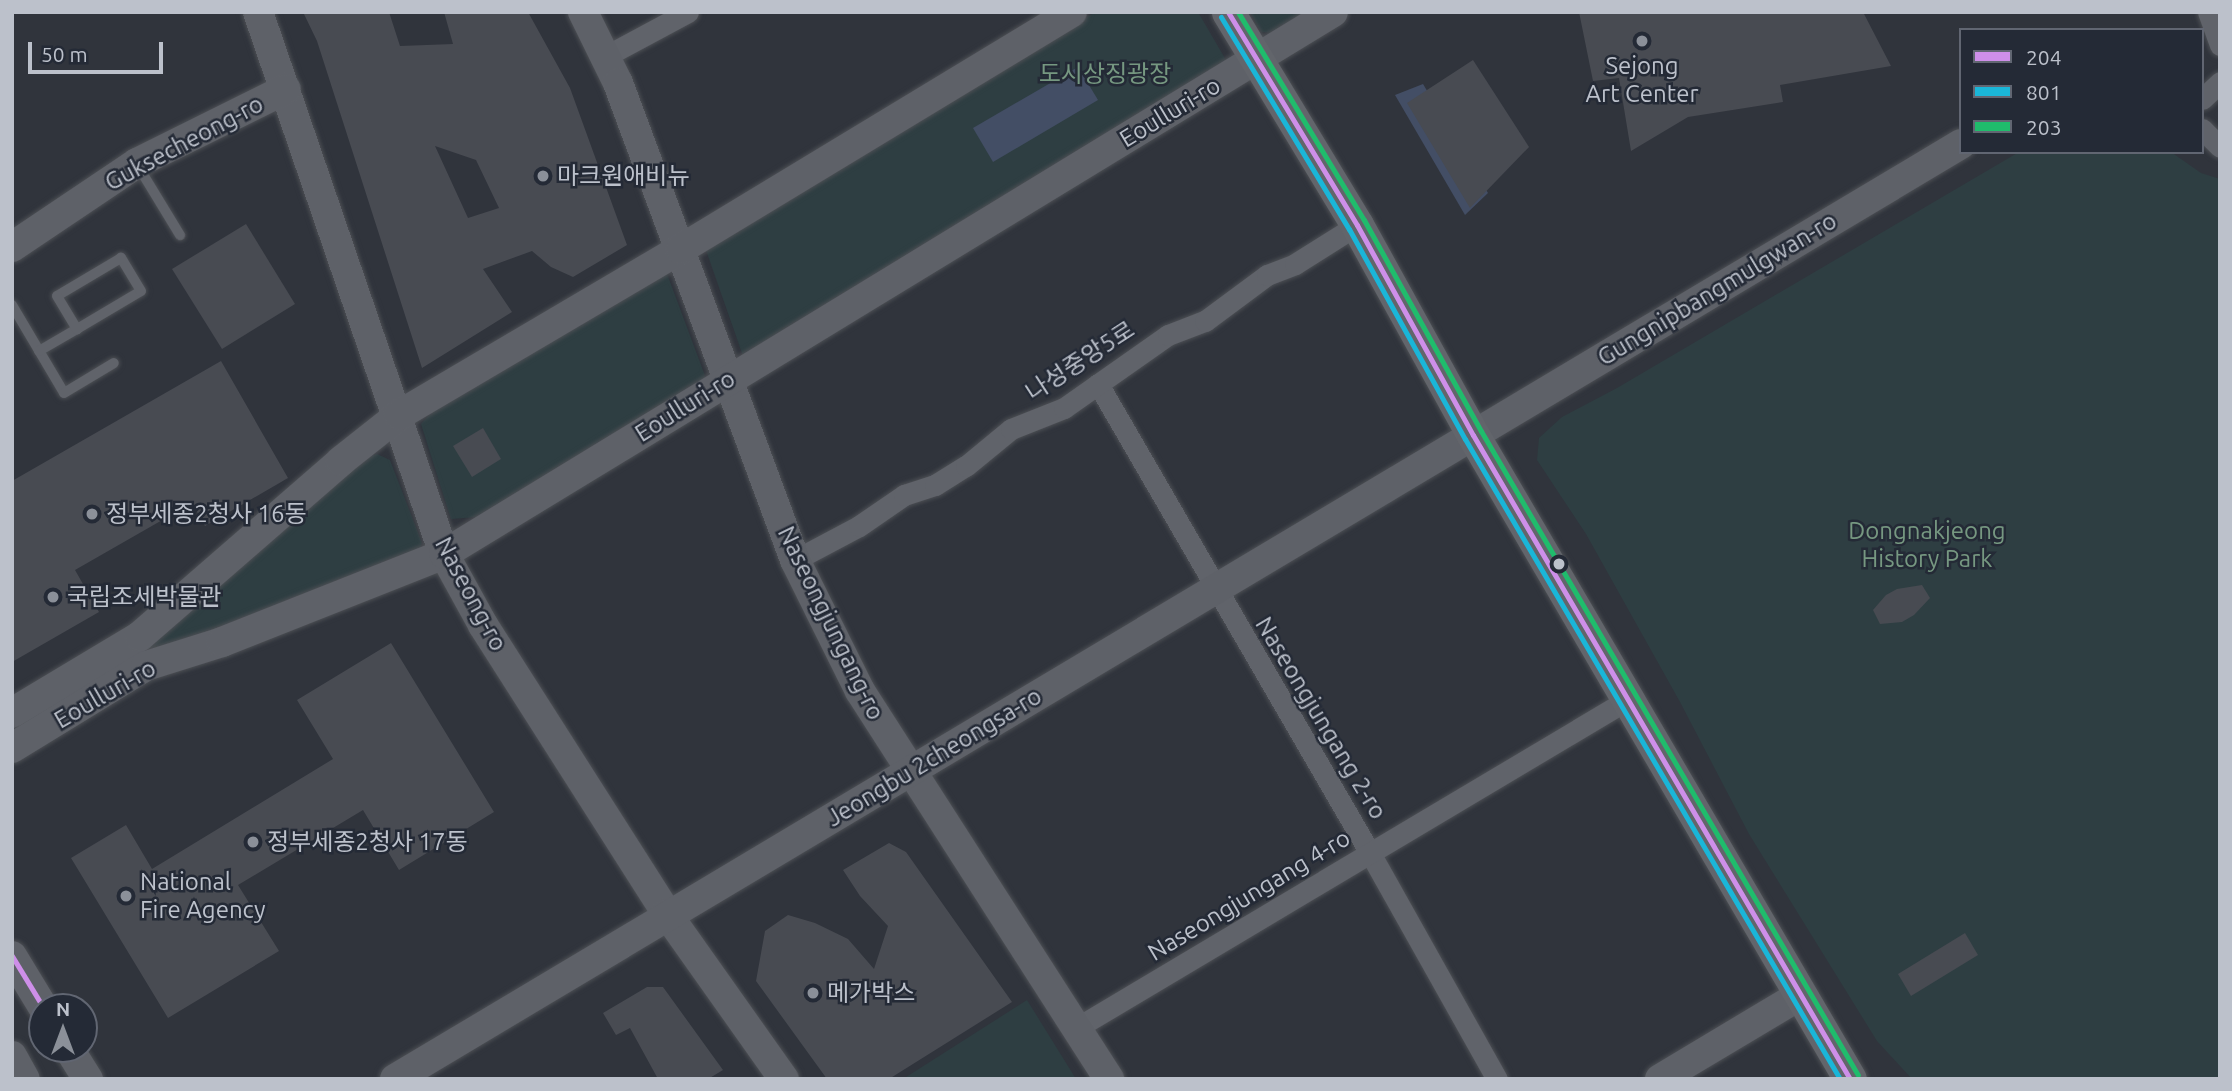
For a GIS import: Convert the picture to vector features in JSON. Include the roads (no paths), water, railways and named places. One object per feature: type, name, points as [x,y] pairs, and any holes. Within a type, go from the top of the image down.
[{"type":"main road","points":[[1228,12],[1255,61],[1357,225],[1473,435],[1850,1079]]},
{"type":"street","name":"Naseong-ro","points":[[258,12],[399,415],[444,554],[483,625],[667,914],[784,1079]]},
{"type":"street","name":"Naseongjungang-ro","points":[[583,12],[606,56],[681,249],[795,560],[860,691],[1109,1079]]},
{"type":"street","points":[[606,56],[688,12]]},
{"type":"street","name":"Eoulluri-ro","points":[[12,713],[140,636],[341,461],[399,415],[681,249],[1072,12]]},
{"type":"street","name":"Eoulluri-ro","points":[[12,748],[146,666],[222,642],[444,554],[1334,12]]},
{"type":"street","points":[[2208,12],[2220,44]]},
{"type":"street","points":[[2204,97],[2220,82]]},
{"type":"street","name":"Guksecheong-ro","points":[[12,247],[137,163],[286,89]]},
{"type":"street","points":[[2204,131],[2220,147]]},
{"type":"street","name":"Gungnipbangmulgwan-ro","points":[[1473,435],[1959,145]]},
{"type":"street","name":"나성중앙5로","points":[[795,560],[859,526],[904,495],[935,485],[966,466],[1011,429],[1064,408],[1168,335],[1205,321],[1267,275],[1294,264],[1357,225]]},
{"type":"street","name":"Naseongjungang 2-ro","points":[[1098,384],[1214,589],[1370,853],[1497,1079]]},
{"type":"street","name":"Jeongbu 2cheongsa-ro","points":[[395,1079],[667,914],[1473,435]]},
{"type":"street","name":"Naseongjungang 4-ro","points":[[1078,1027],[1628,700]]},
{"type":"street","points":[[12,956],[34,993]]},
{"type":"street","points":[[1660,1079],[1802,994]]},
{"type":"street","points":[[12,1056],[25,1079]]},
{"type":"street","points":[[78,1063],[88,1079]]},
{"type":"lane","points":[[137,163],[180,235]]},
{"type":"lane","points":[[39,351],[77,329],[141,291],[121,258],[57,296],[77,329]]},
{"type":"lane","points":[[12,305],[64,393],[114,363]]},
{"type":"water","points":[[1078,67],[1098,100],[993,162],[973,128]]},
{"type":"water","points":[[1423,84],[1488,193],[1465,215],[1395,95]]},
{"type":"place","name":"Sejong Art Center","points":[[1642,41]]},
{"type":"place","name":"마크원애비뉴","points":[[543,176]]},
{"type":"place","name":"정부세종2청사 16동","points":[[92,514]]},
{"type":"place","name":"국립조세박물관","points":[[53,597]]},
{"type":"place","name":"정부세종2청사 17동","points":[[253,842]]},
{"type":"place","name":"National Fire Agency","points":[[126,896]]},
{"type":"place","name":"메가박스","points":[[813,993]]},
{"type":"park label","name":"도시상징광장","points":[[1105,74]]},
{"type":"park label","name":"Dongnakjeong History Park","points":[[1927,545]]}]
